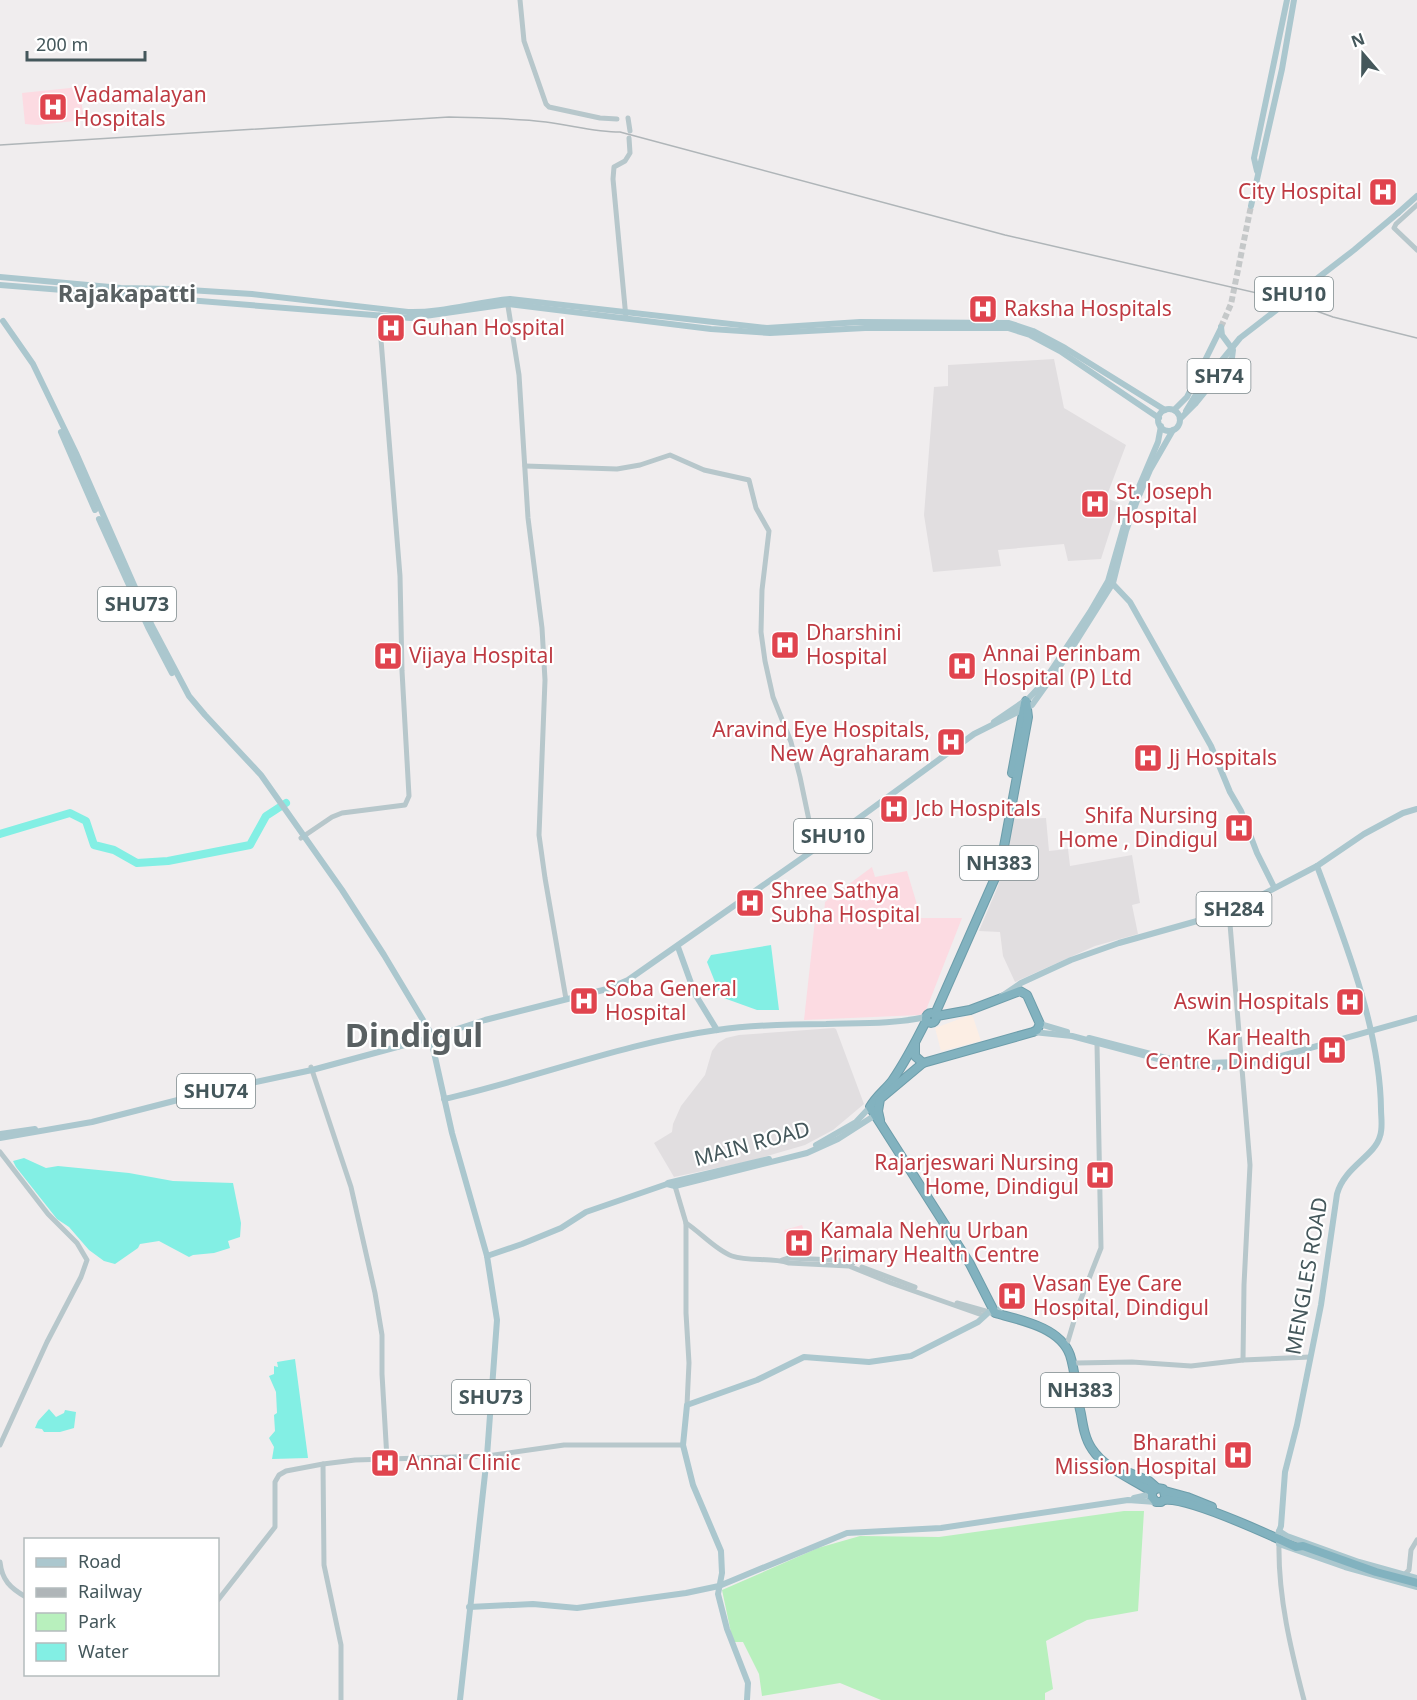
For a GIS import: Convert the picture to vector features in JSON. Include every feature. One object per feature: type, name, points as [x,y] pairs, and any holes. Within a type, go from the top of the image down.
[{"type":"highway","name":"NH383","points":[[931,1017],[941,1000],[998,869],[1028,717],[1025,707]]},
{"type":"highway","name":"NH383","points":[[931,1017],[996,864],[1025,707]]},
{"type":"highway","points":[[874,1112],[880,1099],[923,1063],[1037,1030],[1040,1024],[1024,992],[1020,991],[998,998],[970,1010],[931,1017],[892,1080],[877,1096],[874,1112],[970,1264],[992,1311],[1042,1323],[1068,1341]]},
{"type":"highway","points":[[941,1000],[942,1008],[949,1014]]},
{"type":"highway","points":[[916,1041],[915,1056],[923,1063]]},
{"type":"highway","name":"NH383","points":[[992,1311],[1040,1327],[1062,1343],[1069,1354],[1083,1428],[1090,1447],[1111,1467],[1158,1495],[1279,1537]]},
{"type":"highway","name":"NH383","points":[[1068,1341],[1076,1363],[1086,1426],[1094,1446],[1098,1452],[1114,1463],[1153,1483],[1158,1495]]},
{"type":"highway","points":[[1279,1537],[1296,1547],[1306,1547],[1417,1585]]},
{"type":"main road","points":[[1257,172],[1254,158],[1287,0]]},
{"type":"main road","points":[[1251,206],[1282,69],[1294,0]]},
{"type":"main road","name":"SHU10","points":[[429,1037],[619,985],[678,947],[974,734],[1025,707],[1044,683],[1111,582],[1138,498],[1150,470],[1173,430],[1177,428],[1178,414],[1191,402],[1240,338],[1354,250],[1417,196]]},
{"type":"main road","points":[[0,277],[121,288],[252,294],[408,312],[434,311],[483,302],[508,302],[711,329],[770,333],[865,328],[998,327],[1016,330],[1060,351],[1159,418],[1161,426],[1168,431],[1173,430]]},
{"type":"main road","points":[[0,285],[417,318],[508,302]]},
{"type":"main road","points":[[625,316],[767,328],[860,322],[1010,322],[1033,330],[1165,410],[1178,414]]},
{"type":"main road","name":"SHU73","points":[[2,318],[33,364],[75,453],[114,547],[191,701],[261,775],[278,805],[324,869],[382,957],[429,1037],[472,1209],[487,1256],[497,1320],[487,1456],[460,1700]]},
{"type":"main road","name":"SH74","points":[[1221,327],[1222,335],[1233,350],[1232,358],[1195,404],[1178,414],[1187,397],[1221,327]]},
{"type":"main road","points":[[1159,418],[1165,410]]},
{"type":"main road","name":"SHU10","points":[[1111,582],[1127,514],[1158,442],[1161,426]]},
{"type":"main road","points":[[1111,582],[1130,602],[1211,746],[1274,888]]},
{"type":"main road","name":"SHU10","points":[[989,726],[999,717],[1025,707]]},
{"type":"main road","name":"SH284","points":[[998,998],[1036,975],[1071,960],[1119,943],[1229,912],[1317,866],[1364,834],[1403,813],[1417,809]]},
{"type":"main road","name":"MENGLES ROAD","points":[[1279,1537],[1285,1472],[1297,1425],[1328,1271],[1339,1187],[1345,1176],[1381,1136],[1381,1084],[1378,1064],[1344,939],[1317,866]]},
{"type":"main road","points":[[678,947],[695,994],[717,1030]]},
{"type":"main road","points":[[1030,1000],[1028,985],[1036,975]]},
{"type":"main road","points":[[444,1098],[642,1044],[717,1030],[800,1024],[908,1021],[931,1017]]},
{"type":"main road","points":[[1033,1032],[1072,1036],[1198,1067],[1243,1064],[1278,1058],[1417,1018]]},
{"type":"main road","points":[[1040,1024],[1150,1056]]},
{"type":"main road","name":"SHU74","points":[[0,1136],[92,1122],[429,1037]]},
{"type":"main road","name":"MAIN ROAD","points":[[487,1256],[522,1245],[561,1228],[586,1212],[668,1184],[804,1150],[821,1143],[874,1112]]},
{"type":"main road","name":"MAIN ROAD","points":[[675,1186],[807,1154],[838,1139],[874,1112]]},
{"type":"main road","points":[[668,1184],[675,1186]]},
{"type":"main road","points":[[747,1700],[748,1683],[727,1629],[718,1594],[722,1573],[721,1551],[693,1485],[683,1445],[687,1405],[757,1380],[804,1357],[869,1362],[911,1356],[978,1322],[992,1311]]},
{"type":"main road","points":[[469,1607],[533,1604],[577,1608],[686,1593],[719,1586],[847,1533],[948,1527],[1158,1495]]},
{"type":"main road","points":[[1279,1537],[1287,1536],[1417,1578]]},
{"type":"main road","points":[[1279,1537],[1345,1567],[1417,1585]]},
{"type":"street","points":[[520,0],[524,41],[546,104],[549,107],[600,118],[617,119]]},
{"type":"street","points":[[625,316],[613,179],[614,168],[630,153],[628,118]]},
{"type":"street","points":[[1417,205],[1394,228],[1417,250]]},
{"type":"street","points":[[508,302],[519,375],[531,546],[542,628],[545,680],[539,835],[544,878],[566,999]]},
{"type":"street","points":[[302,837],[332,817],[358,810],[405,805],[409,796],[402,671],[400,576],[379,315]]},
{"type":"street","points":[[525,466],[604,470],[640,465],[670,455],[704,470],[749,480],[756,508],[769,531],[762,590],[761,632],[765,660],[773,697],[791,742],[815,849]]},
{"type":"street","points":[[1229,912],[1250,1165],[1243,1360]]},
{"type":"street","points":[[1068,1341],[1079,1304],[1101,1248],[1097,1044]]},
{"type":"street","points":[[312,1068],[351,1187],[375,1293],[382,1335],[387,1459]]},
{"type":"street","points":[[0,1152],[48,1215],[77,1244],[87,1260],[81,1277],[47,1342],[0,1445]]},
{"type":"street","points":[[675,1186],[686,1223],[686,1313],[689,1363],[687,1405]]},
{"type":"street","points":[[686,1223],[731,1256],[780,1260],[789,1263],[849,1266],[891,1283],[992,1311]]},
{"type":"street","points":[[1076,1363],[1132,1362],[1191,1366],[1243,1360],[1310,1357]]},
{"type":"street","points":[[219,1599],[275,1527],[274,1494],[277,1477],[286,1471],[323,1464],[387,1459],[487,1456],[568,1445],[683,1445]]},
{"type":"street","points":[[323,1464],[324,1565],[341,1645],[341,1700]]},
{"type":"street","points":[[1279,1537],[1278,1563],[1290,1652],[1304,1700]]},
{"type":"street","points":[[1404,1575],[1408,1570],[1411,1550],[1417,1540]]},
{"type":"street","points":[[0,1562],[2,1573],[9,1586],[24,1596]]},
{"type":"shaded area","name":"Vadamalayan Hospitals","points":[[79,85],[84,120],[37,125],[25,124],[22,93]]},
{"type":"shaded area","points":[[1054,359],[1064,408],[1126,445],[1106,498],[1119,503],[1101,559],[1068,561],[1064,544],[998,550],[1001,566],[933,572],[924,515],[934,387],[948,386],[948,365]]},
{"type":"shaded area","points":[[1046,818],[1049,851],[1068,849],[1070,866],[1132,855],[1140,903],[1132,905],[1138,934],[1095,946],[1015,982],[1003,956],[1000,932],[979,931],[998,886],[1014,819]]},
{"type":"shaded area","points":[[872,867],[875,877],[907,871],[921,918],[962,918],[925,1012],[920,1015],[804,1020],[815,920],[824,913],[825,902]]},
{"type":"shaded area","points":[[970,1015],[973,1017],[981,1041],[941,1051],[935,1028]]},
{"type":"shaded area","points":[[834,1028],[864,1104],[833,1130],[805,1145],[750,1161],[674,1177],[654,1143],[672,1132],[681,1106],[705,1075],[712,1051],[718,1043],[726,1038],[739,1035]]},
{"type":"shaded area","name":"Kamala Nehru Urban Primary Health Centre","points":[[802,1225],[813,1255],[793,1255],[784,1230]]},
{"type":"green space","points":[[1124,1511],[1144,1511],[1138,1611],[1087,1620],[1046,1641],[1053,1689],[1045,1693],[1045,1700],[881,1700],[840,1683],[762,1696],[759,1674],[743,1642],[733,1642],[722,1590],[818,1548],[860,1536],[939,1537]]},
{"type":"water","points":[[771,945],[779,1010],[757,1010],[721,997],[707,962],[711,955]]},
{"type":"water","points":[[24,1158],[46,1168],[58,1166],[129,1173],[173,1181],[233,1183],[241,1223],[240,1237],[228,1241],[230,1248],[214,1253],[189,1257],[159,1241],[140,1244],[138,1248],[115,1264],[104,1261],[89,1250],[69,1227],[57,1219],[16,1167],[13,1161]]},
{"type":"water","points":[[295,1359],[308,1458],[272,1459],[274,1447],[269,1438],[275,1431],[274,1415],[277,1413],[276,1392],[269,1376],[274,1374],[274,1366],[278,1367],[277,1362]]},
{"type":"water","points":[[49,1409],[56,1417],[65,1410],[76,1412],[74,1428],[60,1432],[44,1432],[42,1429],[35,1428]]},
{"type":"waterway","points":[[0,834],[70,813],[86,821],[94,845],[114,850],[137,863],[168,861],[250,845],[266,816],[286,803]]},
{"type":"tunnel","points":[[1221,327],[1231,304],[1251,206]]},
{"type":"railway","points":[[0,145],[449,117],[555,123],[620,132],[1005,235],[1283,299],[1333,317],[1417,338]]},
{"type":"place","name":"Vadamalayan Hospitals","points":[[53,107]]},
{"type":"place","name":"City Hospital","points":[[1383,192]]},
{"type":"place","name":"Raksha Hospitals","points":[[983,309]]},
{"type":"place","name":"Guhan Hospital","points":[[391,328]]},
{"type":"place","name":"St. Joseph Hospital","points":[[1095,504]]},
{"type":"place","name":"Dharshini Hospital","points":[[785,645]]},
{"type":"place","name":"Vijaya Hospital","points":[[388,656]]},
{"type":"place","name":"Annai Perinbam Hospital (P) Ltd","points":[[962,666]]},
{"type":"place","name":"Aravind Eye Hospitals, New Agraharam","points":[[951,742]]},
{"type":"place","name":"Jj Hospitals","points":[[1148,758]]},
{"type":"place","name":"Jcb Hospitals","points":[[894,809]]},
{"type":"place","name":"Shifa Nursing Home , Dindigul","points":[[1239,828]]},
{"type":"place","name":"Shree Sathya Subha Hospital","points":[[750,903]]},
{"type":"place","name":"Soba General Hospital","points":[[584,1001]]},
{"type":"place","name":"Aswin Hospitals","points":[[1350,1002]]},
{"type":"place","name":"Kar Health Centre , Dindigul","points":[[1332,1050]]},
{"type":"place","name":"Rajarjeswari Nursing Home, Dindigul","points":[[1100,1175]]},
{"type":"place","name":"Kamala Nehru Urban Primary Health Centre","points":[[799,1243]]},
{"type":"place","name":"Vasan Eye Care Hospital, Dindigul","points":[[1012,1296]]},
{"type":"place","name":"Bharathi Mission Hospital","points":[[1238,1455]]},
{"type":"place","name":"Annai Clinic","points":[[385,1463]]},
{"type":"district","name":"Rajakapatti","points":[[127,294]]},
{"type":"district","name":"Dindigul","points":[[414,1035]]}]
